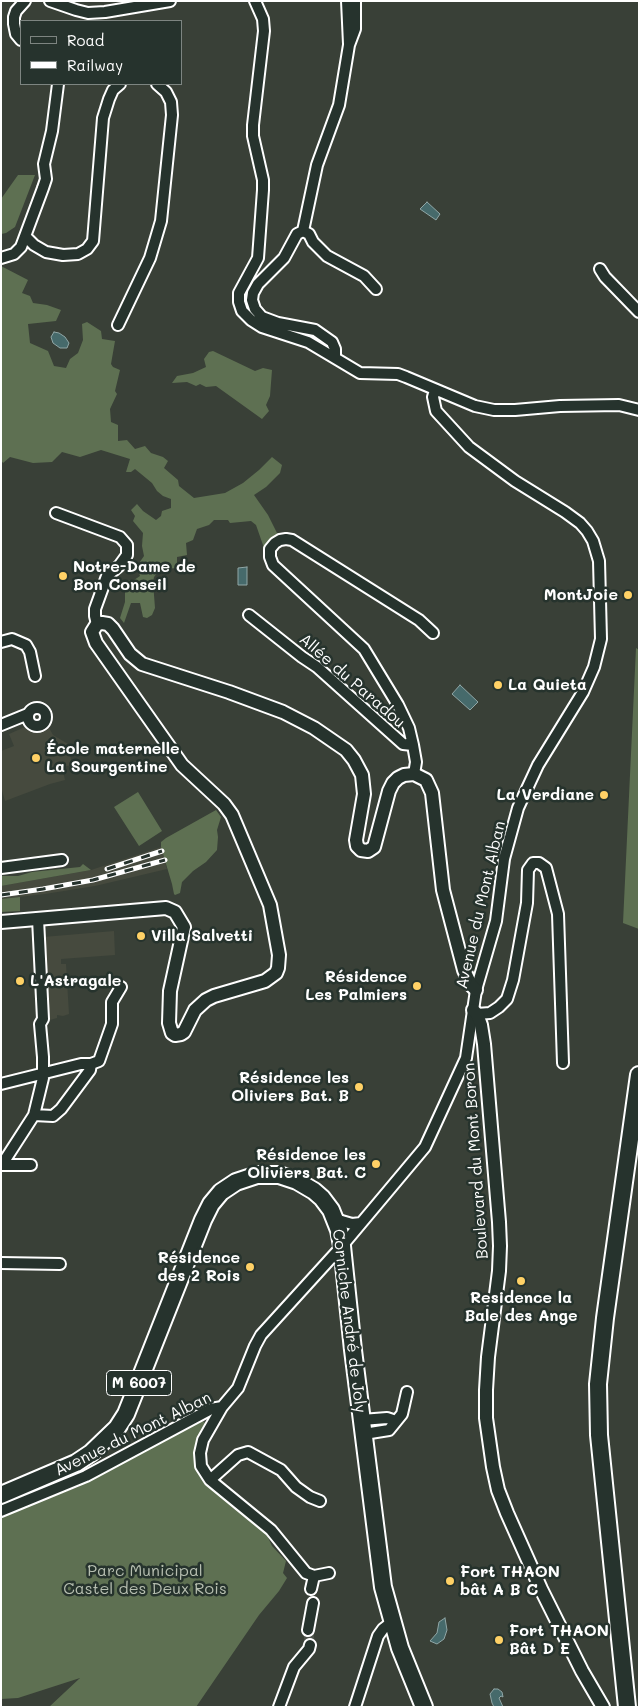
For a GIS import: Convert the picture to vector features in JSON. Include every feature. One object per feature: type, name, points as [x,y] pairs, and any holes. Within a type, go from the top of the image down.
[{"type":"main road","points":[[627,1707],[599,1435],[598,1384],[605,1318],[639,1075]]},
{"type":"main road","name":"Corniche André de Joly","points":[[1,1495],[76,1463],[91,1453],[117,1428],[126,1414],[203,1220],[211,1204],[221,1192],[236,1182],[257,1175],[289,1178],[305,1185],[322,1198],[336,1219],[342,1246],[383,1587],[400,1648],[424,1707]]},
{"type":"street","points":[[50,1],[88,12],[105,12],[170,1]]},
{"type":"street","points":[[255,1],[263,19],[264,31],[253,125],[253,136],[263,190],[258,258],[239,293],[242,311],[250,320],[262,327],[300,338],[360,373],[398,374],[475,406],[494,410],[619,405],[639,410]]},
{"type":"street","points":[[303,231],[317,165],[339,106],[349,45],[347,1]]},
{"type":"street","points":[[349,45],[355,30],[355,1]]},
{"type":"street","points":[[20,39],[16,34],[14,24],[16,11],[21,2]]},
{"type":"street","points":[[1,258],[14,254],[22,247],[46,179],[44,164],[52,131],[58,85]]},
{"type":"street","points":[[26,236],[34,245],[46,252],[64,255],[78,254],[87,249],[93,241],[103,118],[113,90],[119,85]]},
{"type":"street","points":[[118,325],[158,238],[172,115],[166,92],[158,85]]},
{"type":"street","points":[[303,231],[297,234],[284,258],[258,284],[253,293],[252,300],[255,309],[262,317],[278,323],[315,330],[323,335],[332,342],[335,349],[335,358]]},
{"type":"street","points":[[303,231],[309,234],[313,242],[327,256],[364,276],[376,289]]},
{"type":"street","points":[[600,269],[639,312]]},
{"type":"street","points":[[318,348],[322,342],[323,335]]},
{"type":"street","name":"Avenue du Mont Alban","points":[[1,1511],[86,1476],[211,1409],[222,1407],[238,1388],[261,1335],[342,1246],[425,1147],[466,1058],[475,1012],[476,990],[496,921],[504,859],[518,808],[538,765],[583,692],[594,667],[601,639],[601,595],[599,561],[593,541],[580,523],[515,481],[468,447],[436,411],[433,397],[435,390]]},
{"type":"street","points":[[56,513],[120,537],[127,545],[127,555],[119,566],[107,576],[95,609],[94,616],[97,624]]},
{"type":"street","points":[[413,745],[398,705],[364,649],[273,565],[270,557],[270,548],[280,540],[292,540],[419,620],[433,633]]},
{"type":"street","name":"Allée du Paradou","points":[[250,615],[317,667],[403,744],[413,745],[416,762],[414,774]]},
{"type":"street","points":[[97,624],[108,624],[130,654],[142,664],[284,712],[314,728],[338,744],[354,760],[362,775],[364,794],[356,840],[357,846],[361,850],[368,851],[374,847],[389,791],[398,778],[414,774],[426,780],[432,793],[443,890],[464,970],[470,985],[476,990]]},
{"type":"street","points":[[1,922],[166,908],[175,912],[184,927],[170,991],[169,1023],[172,1033],[175,1035],[184,1032],[195,1010],[206,1000],[265,981],[276,973],[278,968],[279,955],[270,905],[232,816],[224,804],[182,765],[145,714],[96,643],[92,632],[97,624]]},
{"type":"street","points":[[1,642],[12,639],[26,646],[30,652],[35,676]]},
{"type":"street","points":[[1,725],[28,714]]},
{"type":"street","points":[[1,868],[62,860]]},
{"type":"street","points":[[475,1012],[490,1013],[507,999],[513,980],[528,903],[528,870],[533,864],[539,863],[546,868],[558,914],[563,1064]]},
{"type":"street","points":[[31,1165],[3,1165],[34,1115],[43,1073],[38,919]]},
{"type":"street","points":[[1,1084],[81,1064],[92,1064],[99,1060],[112,1024],[112,1002],[121,987]]},
{"type":"street","name":"Boulevard du Mont Boron","points":[[475,1012],[481,1025],[484,1044],[500,1246],[486,1390],[486,1418],[493,1467],[498,1490],[507,1514],[541,1589],[582,1671],[603,1707]]},
{"type":"street","points":[[34,1115],[53,1116],[61,1109],[90,1070],[92,1064]]},
{"type":"street","points":[[336,1219],[352,1224],[362,1223]]},
{"type":"street","points":[[1,1263],[60,1264]]},
{"type":"street","points":[[363,1427],[389,1430],[402,1414],[406,1392]]},
{"type":"street","points":[[222,1407],[203,1440],[200,1453],[201,1466],[210,1480],[271,1530],[306,1573],[314,1576],[329,1573]]},
{"type":"street","points":[[210,1480],[238,1455],[248,1452],[281,1470],[296,1487],[310,1498],[320,1500]]},
{"type":"street","points":[[311,1589],[314,1576]]},
{"type":"street","points":[[308,1630],[313,1603]]},
{"type":"street","points":[[355,1707],[378,1636],[392,1622]]},
{"type":"street","points":[[279,1707],[294,1667],[309,1649],[310,1645]]},
{"type":"shaded area","name":"École maternelle La Sourgentine","points":[[48,726],[53,735],[68,744],[72,765],[62,767],[65,780],[5,801],[1,787],[1,751],[14,746],[9,734],[25,727],[35,732]]},
{"type":"shaded area","points":[[161,847],[167,869],[95,886],[1,899],[1,886],[91,870]]},
{"type":"shaded area","points":[[114,931],[115,955],[61,959],[61,964],[66,964],[69,1014],[57,1015],[57,1018],[46,1021],[43,937]]},
{"type":"green space","points":[[18,175],[35,175],[15,227],[1,234],[1,199]]},
{"type":"green space","points":[[1,266],[28,280],[22,293],[30,296],[33,303],[61,310],[56,321],[28,324],[30,343],[48,351],[54,366],[66,368],[70,359],[78,353],[83,340],[82,324],[87,322],[101,331],[102,339],[115,341],[111,364],[120,370],[115,391],[117,394],[110,409],[111,422],[118,425],[118,441],[127,440],[135,449],[145,446],[151,453],[163,457],[168,461],[164,468],[178,480],[179,486],[194,498],[225,493],[243,483],[272,457],[282,465],[280,473],[266,487],[254,495],[268,515],[278,535],[270,541],[263,551],[263,545],[256,525],[251,521],[230,523],[228,520],[214,520],[209,525],[197,529],[193,540],[186,543],[187,555],[177,557],[177,568],[163,569],[154,577],[155,608],[152,615],[147,618],[143,617],[140,603],[131,603],[124,623],[120,618],[125,602],[125,590],[128,580],[134,580],[140,576],[137,566],[144,556],[142,546],[143,533],[133,521],[135,516],[131,510],[137,504],[156,520],[161,516],[162,511],[171,508],[171,499],[157,491],[152,483],[135,469],[131,472],[126,472],[130,459],[101,450],[80,457],[62,452],[52,462],[33,463],[10,457],[3,463],[1,460]]},
{"type":"green space","points":[[213,351],[255,371],[263,368],[272,370],[270,396],[266,405],[269,411],[262,419],[216,386],[206,387],[200,384],[196,386],[187,382],[172,383],[177,376],[193,373],[206,367],[204,359],[209,352]]},
{"type":"green space","points":[[636,648],[639,650],[639,929],[623,923]]},
{"type":"green space","points":[[138,792],[162,831],[139,846],[114,807]]},
{"type":"green space","points":[[216,810],[221,817],[217,830],[217,850],[182,882],[180,893],[175,895],[161,842]]},
{"type":"green space","points":[[83,864],[91,870],[1,886],[1,876],[18,876],[32,872],[80,867]]},
{"type":"green space","points":[[20,897],[20,911],[1,912],[1,899]]},
{"type":"green space","name":"Parc Municipal Castel des Deux Rois","points":[[201,1419],[207,1425],[198,1469],[200,1475],[264,1529],[272,1546],[286,1561],[283,1573],[287,1578],[279,1591],[259,1615],[196,1707],[49,1707],[80,1678],[18,1698],[1,1699],[1,1516],[78,1487]]},
{"type":"water","points":[[427,202],[440,214],[436,220],[420,209]]},
{"type":"water","points":[[54,332],[65,337],[69,343],[67,348],[60,348],[53,343],[51,337]]},
{"type":"water","points":[[247,567],[247,585],[238,585],[238,568]]},
{"type":"water","points":[[460,685],[478,702],[470,710],[452,694]]},
{"type":"water","points":[[445,1618],[447,1630],[444,1639],[437,1644],[430,1641],[437,1633],[439,1622]]},
{"type":"water","points":[[494,1689],[502,1692],[503,1697],[499,1698],[503,1707],[494,1707],[492,1703],[490,1694]]},
{"type":"tunnel","points":[[308,1630],[310,1645]]},
{"type":"railway","points":[[107,869],[162,851]]},
{"type":"railway","points":[[1,895],[93,880],[165,860]]},
{"type":"place","name":"Notre-Dame de Bon Conseil","points":[[63,576]]},
{"type":"place","name":"MontJoie","points":[[628,595]]},
{"type":"place","name":"La Quieta","points":[[498,685]]},
{"type":"place","name":"École maternelle La Sourgentine","points":[[36,758]]},
{"type":"place","name":"La Verdiane","points":[[604,795]]},
{"type":"place","name":"Villa Salvetti","points":[[141,936]]},
{"type":"place","name":"L'Astragale","points":[[20,981]]},
{"type":"place","name":"Résidence Les Palmiers","points":[[417,986]]},
{"type":"place","name":"Résidence les Oliviers Bat. B","points":[[359,1087]]},
{"type":"place","name":"Résidence les Oliviers Bat. C","points":[[376,1164]]},
{"type":"place","name":"Résidence des 2 Rois","points":[[250,1267]]},
{"type":"place","name":"Residence la Bale des Ange","points":[[521,1281]]},
{"type":"place","name":"Fort THAON bât A B C","points":[[450,1581]]},
{"type":"place","name":"Fort THAON Bât D E","points":[[499,1640]]}]
